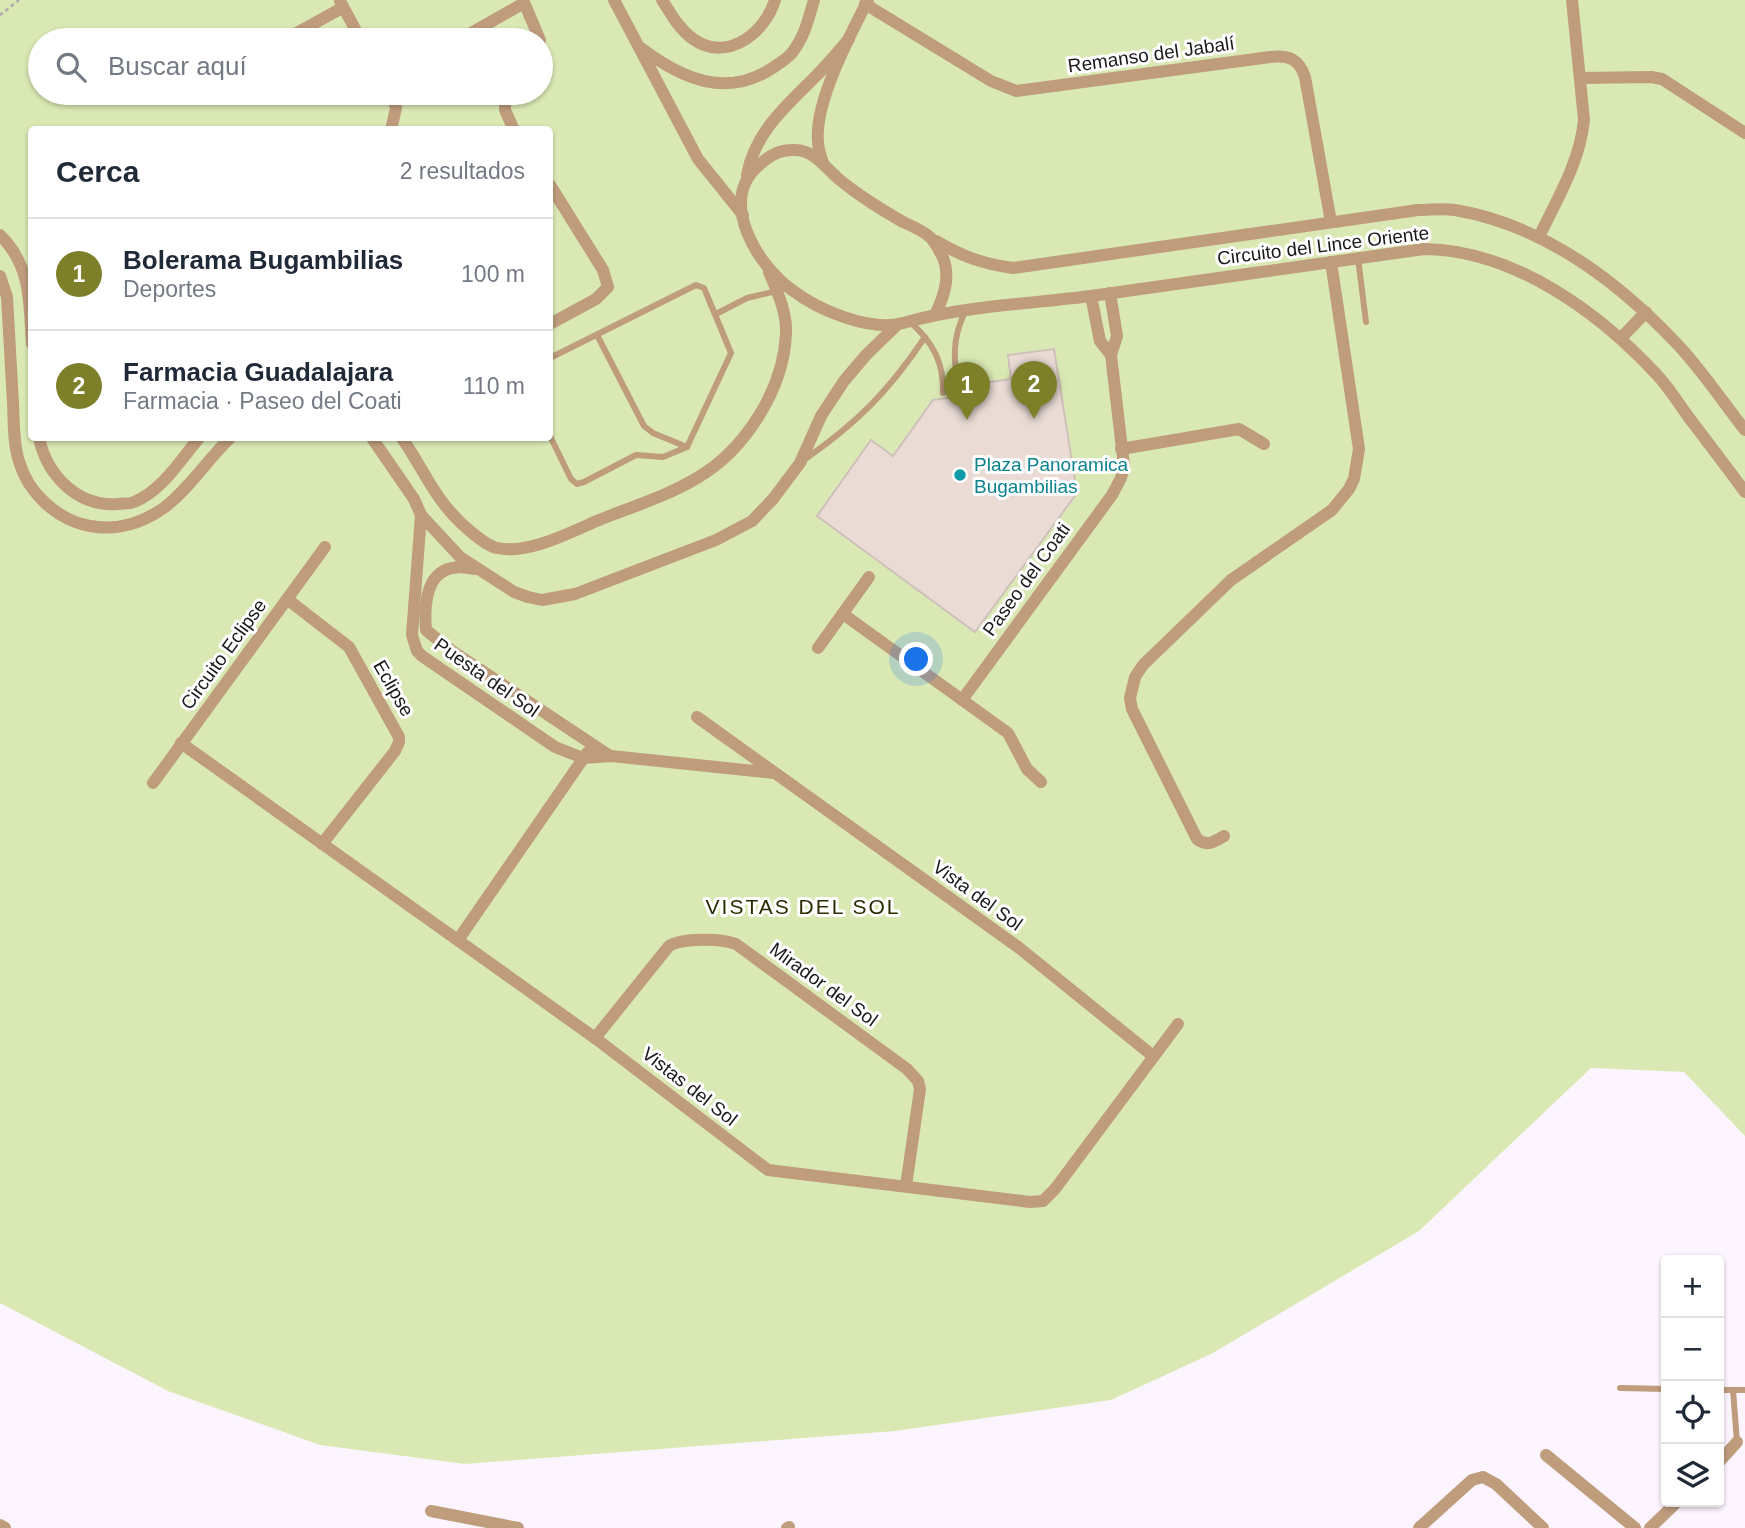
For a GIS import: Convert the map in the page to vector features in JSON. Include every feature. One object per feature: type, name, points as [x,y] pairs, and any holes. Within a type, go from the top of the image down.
[{"type":"street","points":[[614,0],[698,159],[743,215]]},
{"type":"street","points":[[662,0],[680,27],[695,40],[707,46],[723,47],[736,45],[762,28],[775,0]]},
{"type":"street","points":[[638,46],[662,65],[684,77],[728,83],[749,80],[793,53],[802,38],[814,0]]},
{"type":"street","points":[[1539,236],[1580,149],[1584,120],[1572,0]]},
{"type":"street","points":[[479,28],[524,1],[535,28]]},
{"type":"street","points":[[823,163],[818,142],[818,121],[827,92],[867,2]]},
{"type":"street","name":"Remanso del Jabalí","points":[[867,2],[991,80],[1016,91],[1282,55],[1294,59],[1301,66],[1305,77],[1331,222]]},
{"type":"street","points":[[303,28],[341,4],[354,28]]},
{"type":"street","points":[[746,183],[750,159],[763,133],[787,102],[817,75],[849,39]]},
{"type":"street","points":[[1580,78],[1662,79],[1745,133]]},
{"type":"street","points":[[392,126],[395,105]]},
{"type":"street","points":[[505,105],[512,126]]},
{"type":"street","points":[[823,163],[812,154],[797,150],[772,153],[753,170],[740,196],[752,244],[785,285],[809,303],[837,316],[867,322],[903,323]]},
{"type":"street","name":"Circuito del Lince Oriente","points":[[823,163],[863,198],[960,256],[1013,268],[1418,210],[1452,209],[1479,216],[1539,236],[1620,290],[1681,348],[1745,430]]},
{"type":"street","points":[[553,190],[604,270],[608,287],[596,299],[553,322]]},
{"type":"street","points":[[0,235],[20,260],[28,282]]},
{"type":"street","points":[[930,237],[942,254],[947,271],[945,294],[936,313]]},
{"type":"street","name":"Circuito del Lince Oriente","points":[[903,323],[936,313],[1091,296],[1424,249],[1449,249],[1510,268],[1555,290],[1620,338],[1660,378],[1745,492]]},
{"type":"street","points":[[404,441],[451,516],[496,548],[520,548],[550,540],[698,478],[726,456],[747,432],[777,379],[786,333],[785,313],[764,262]]},
{"type":"street","points":[[1224,836],[1209,844],[1203,844],[1197,839],[1137,722],[1130,698],[1132,687],[1143,665],[1231,580],[1332,510],[1354,479],[1359,449],[1331,262]]},
{"type":"street","points":[[0,276],[7,297],[18,460],[33,488],[47,505],[60,515],[78,524],[104,529],[143,521],[187,488],[208,459],[227,441]]},
{"type":"street","name":"Paseo del Coati","points":[[962,700],[1112,495],[1121,478],[1124,466],[1111,355],[1117,336],[1110,293]]},
{"type":"street","name":"Paseo del Coati","points":[[1091,296],[1100,341],[1111,355]]},
{"type":"street","points":[[1620,338],[1646,312]]},
{"type":"street","points":[[374,441],[414,499],[421,515],[460,557],[514,592],[528,597],[542,600],[575,594],[716,540],[752,521],[773,499],[800,463],[821,416],[844,381],[866,355],[903,323]]},
{"type":"street","points":[[1121,449],[1239,429],[1264,444]]},
{"type":"street","points":[[40,441],[42,452],[63,485],[83,498],[107,505],[134,502],[159,486],[196,441]]},
{"type":"street","name":"Puesta del Sol","points":[[421,515],[412,635],[417,651],[555,747],[583,758]]},
{"type":"street","name":"Circuito Eclipse","points":[[153,783],[325,547]]},
{"type":"street","name":"Puesta del Sol","points":[[478,570],[454,566],[439,573],[429,587],[426,630],[452,651],[591,746]]},
{"type":"street","points":[[818,648],[869,577]]},
{"type":"street","name":"Eclipse","points":[[287,599],[349,647],[400,742],[322,844]]},
{"type":"street","points":[[843,614],[1008,733],[1027,769],[1041,782]]},
{"type":"street","points":[[412,635],[426,630]]},
{"type":"street","points":[[440,668],[452,651]]},
{"type":"street","name":"Vista del Sol","points":[[697,717],[1018,947],[1153,1056]]},
{"type":"street","name":"Vistas del Sol","points":[[181,743],[595,1038],[768,1170],[1030,1202],[1043,1201],[1055,1189],[1178,1024]]},
{"type":"street","points":[[458,940],[591,746]]},
{"type":"street","name":"Vista del Sol","points":[[591,746],[611,756]]},
{"type":"street","name":"Vista del Sol","points":[[583,758],[611,756],[775,773]]},
{"type":"street","name":"Mirador del Sol","points":[[595,1038],[669,946],[680,941],[732,942],[907,1069],[918,1081],[920,1099],[906,1186]]},
{"type":"street","points":[[1724,1456],[1737,1442]]},
{"type":"street","points":[[1546,1455],[1635,1528]]},
{"type":"street","points":[[1419,1528],[1472,1480],[1483,1477],[1496,1484],[1543,1528]]},
{"type":"street","points":[[1650,1528],[1672,1507]]},
{"type":"street","points":[[431,1511],[517,1528]]},
{"type":"street","points":[[0,1525],[5,1528]]},
{"type":"lane","points":[[1358,258],[1366,322]]},
{"type":"lane","points":[[552,441],[571,479],[577,484],[636,455],[663,457],[687,447],[731,356],[704,288],[696,285],[553,357]]},
{"type":"lane","points":[[716,314],[747,298],[777,291]]},
{"type":"lane","points":[[961,391],[954,353],[959,323],[965,311]]},
{"type":"lane","points":[[903,323],[925,337],[936,353],[941,366],[943,393]]},
{"type":"lane","points":[[597,335],[644,426],[653,433],[687,447]]},
{"type":"lane","points":[[800,463],[836,438],[870,408],[900,375],[925,337]]},
{"type":"lane","points":[[1620,1388],[1661,1389]]},
{"type":"lane","points":[[1724,1390],[1745,1390]]},
{"type":"lane","points":[[1733,1390],[1737,1442]]},
{"type":"path","points":[[0,15],[19,0]]},
{"type":"green space","points":[[0,0],[1745,0],[1745,1136],[1684,1072],[1591,1068],[1419,1231],[1213,1353],[1111,1400],[895,1431],[465,1464],[320,1445],[168,1391],[0,1303]]},
{"type":"building","name":"Plaza Panoramica Bugambilias","points":[[1054,349],[1077,493],[975,632],[817,516],[871,440],[893,456],[933,400],[967,395],[965,386],[1011,379],[1008,355]]},
{"type":"place","name":"Farmacia Guadalajara","points":[[1034,419]]},
{"type":"place","name":"Bolerama Bugambilias","points":[[967,420]]},
{"type":"place","name":"Plaza Panoramica Bugambilias","points":[[960,475]]},
{"type":"district","name":"VISTAS DEL SOL","points":[[803,907]]}]
